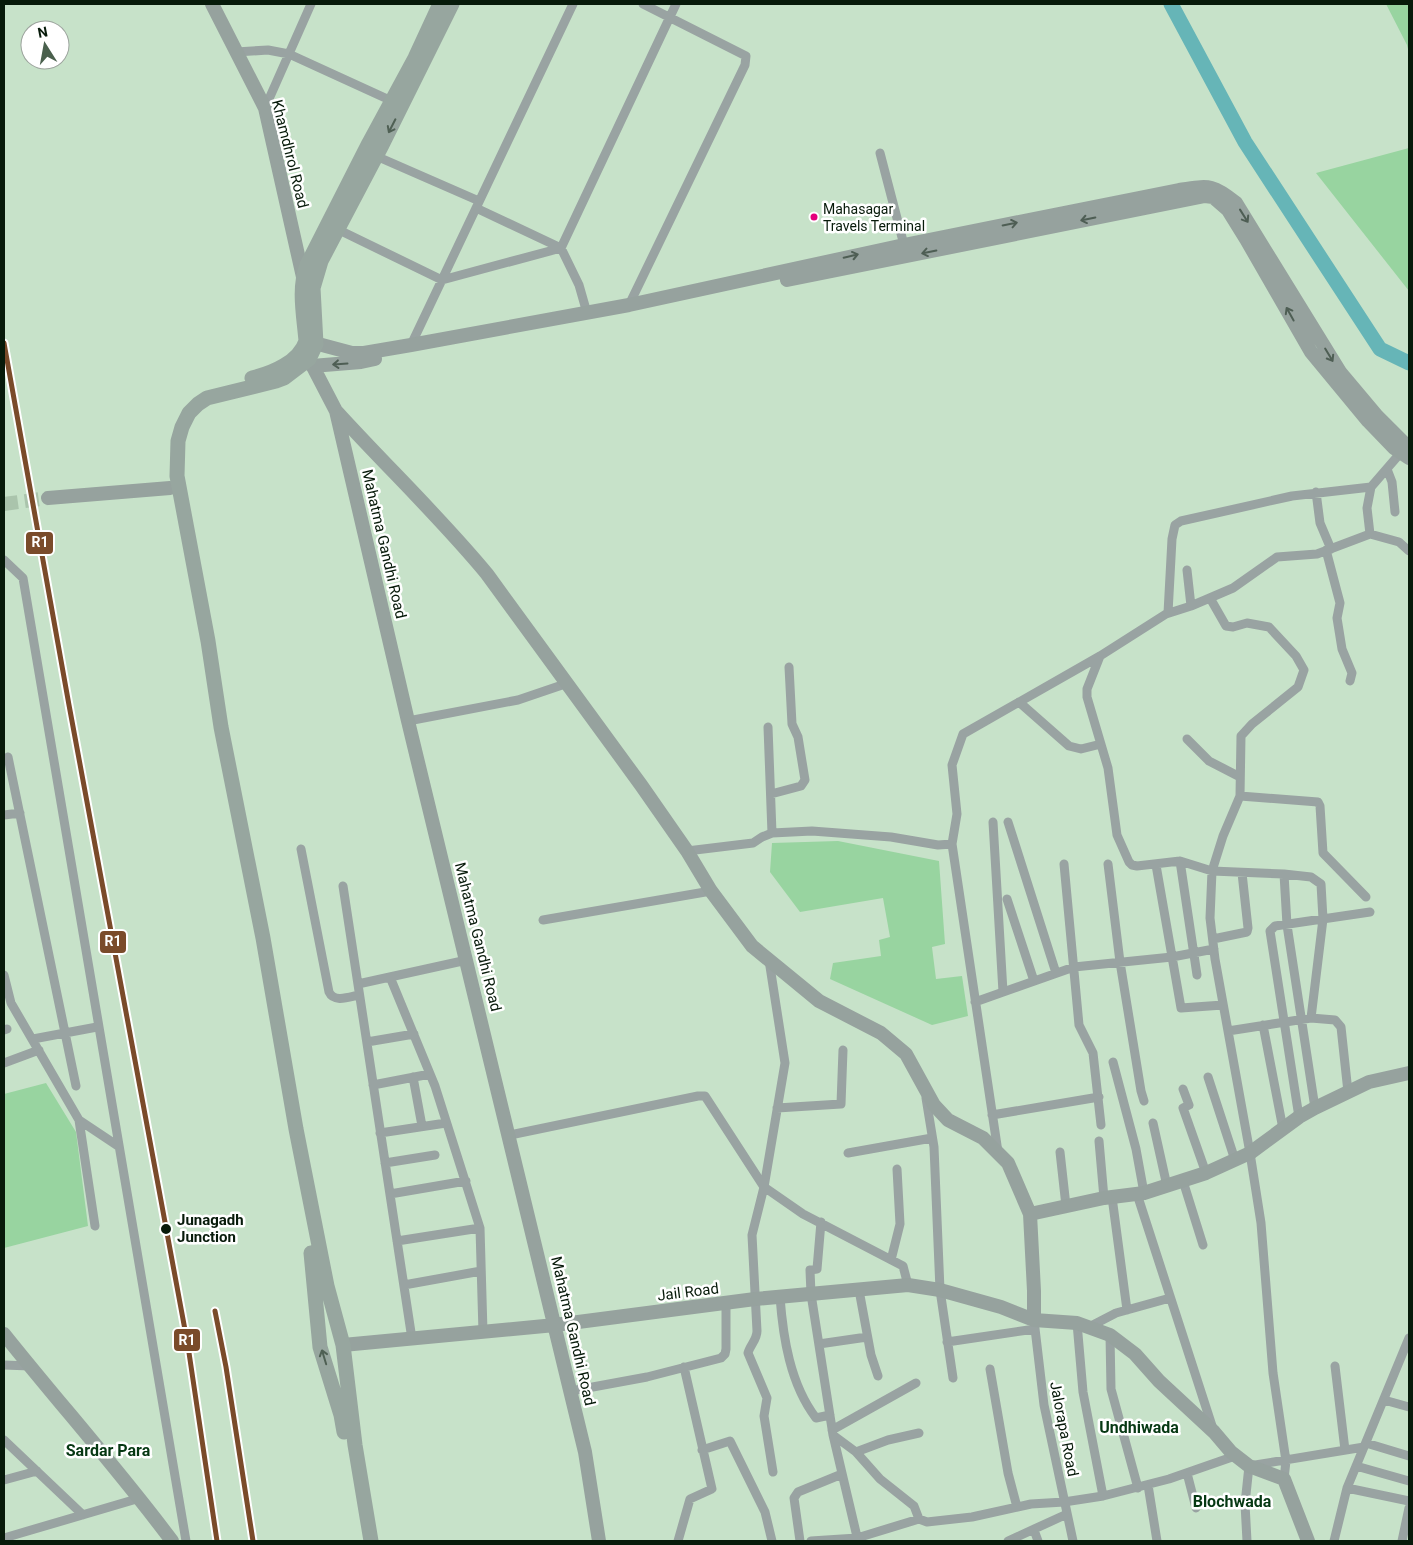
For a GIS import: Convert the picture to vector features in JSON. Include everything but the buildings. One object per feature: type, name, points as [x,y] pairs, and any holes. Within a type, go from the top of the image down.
[{"type":"main road","points":[[308,282],[376,156],[415,58],[440,4]]},
{"type":"main road","points":[[371,1541],[355,1445],[343,1345],[327,1286],[296,1129],[263,938],[221,726],[200,594],[177,476],[178,441],[182,426],[189,413],[198,404],[207,398],[284,378],[309,351],[307,265],[452,4]]},
{"type":"main road","points":[[309,351],[262,376],[200,390],[188,401],[175,421],[170,435],[168,451],[170,488],[180,529],[271,1033],[304,1197],[320,1347],[341,1415],[365,1541]]},
{"type":"main road","points":[[319,1330],[338,1326]]},
{"type":"main road","points":[[331,1381],[346,1378]]},
{"type":"street","name":"Khamdhrol Road","points":[[212,4],[265,108],[308,282]]},
{"type":"street","points":[[265,108],[311,4]]},
{"type":"street","points":[[411,345],[573,4]]},
{"type":"street","points":[[629,305],[745,65],[746,56],[643,4]]},
{"type":"street","points":[[337,229],[442,280],[561,248],[676,4]]},
{"type":"street","points":[[236,52],[268,50],[289,54],[397,103]]},
{"type":"street","points":[[880,153],[904,244]]},
{"type":"street","points":[[376,156],[478,204],[561,248],[579,285],[587,313]]},
{"type":"street","points":[[309,351],[364,353],[587,313],[904,244],[1179,190],[1206,187],[1222,191],[1236,203],[1340,372],[1406,451]]},
{"type":"street","points":[[309,351],[361,362],[475,343],[1205,196],[1212,197],[1228,210],[1311,352],[1368,421],[1406,451]]},
{"type":"street","name":"Mahatma Gandhi Road","points":[[309,351],[336,411],[408,721],[571,1391],[585,1452],[599,1541]]},
{"type":"street","points":[[336,411],[463,545],[568,683],[687,851],[711,891],[752,946],[819,1001],[881,1033],[906,1054],[934,1105],[948,1120],[984,1138],[1008,1163],[1030,1214],[1034,1325],[947,1342]]},
{"type":"street","points":[[1370,534],[1366,508],[1371,487],[1406,451]]},
{"type":"street","points":[[1387,469],[1392,482],[1395,512]]},
{"type":"street","points":[[1168,613],[1172,539],[1175,525],[1181,521],[1316,492],[1371,487]]},
{"type":"street","points":[[48,498],[170,488]]},
{"type":"street","points":[[1316,492],[1320,523],[1340,603],[1336,618],[1342,649],[1352,673],[1350,681]]},
{"type":"street","points":[[998,1152],[952,844],[957,814],[952,765],[963,734],[1100,656],[1168,613],[1191,606],[1233,588],[1277,558],[1317,554],[1370,534],[1399,542],[1409,551]]},
{"type":"street","points":[[4,560],[23,578],[186,1541]]},
{"type":"street","points":[[1187,570],[1191,606]]},
{"type":"street","points":[[1210,598],[1226,626],[1233,627],[1247,622],[1269,627],[1296,656],[1304,670],[1298,687],[1252,724],[1241,736],[1240,796],[1223,836],[1212,871],[1210,918],[1261,1223],[1274,1373],[1286,1460],[1284,1479],[1308,1541]]},
{"type":"street","points":[[1100,656],[1086,692],[1108,768],[1117,836],[1129,862],[1137,866],[1180,861],[1212,871],[1311,877],[1321,884],[1323,920],[1311,1018]]},
{"type":"street","points":[[771,794],[801,786],[806,780],[798,737],[792,724],[789,667]]},
{"type":"street","points":[[408,721],[518,700],[568,683]]},
{"type":"street","points":[[1019,702],[1069,746],[1081,750],[1101,744]]},
{"type":"street","points":[[768,727],[772,833]]},
{"type":"street","points":[[1187,739],[1209,761],[1240,777]]},
{"type":"street","points":[[8,757],[76,1086]]},
{"type":"street","points":[[1240,796],[1318,802],[1320,806],[1322,853],[1366,897]]},
{"type":"street","points":[[4,815],[20,813]]},
{"type":"street","points":[[993,822],[1003,992]]},
{"type":"street","points":[[1008,822],[1056,973]]},
{"type":"street","points":[[687,851],[753,843],[772,833],[812,831],[891,837],[938,845],[952,844]]},
{"type":"street","points":[[301,849],[329,992],[336,999],[359,996]]},
{"type":"street","points":[[1180,861],[1197,975]]},
{"type":"street","points":[[1064,864],[1079,1025],[1093,1054],[1101,1125]]},
{"type":"street","points":[[1108,864],[1120,962],[1144,1101]]},
{"type":"street","points":[[1156,865],[1181,1008],[1224,1005]]},
{"type":"street","points":[[1213,939],[1247,932],[1242,873]]},
{"type":"street","points":[[1284,874],[1287,925],[1315,1108]]},
{"type":"street","points":[[343,886],[412,1339]]},
{"type":"street","points":[[543,920],[711,891]]},
{"type":"street","points":[[1007,898],[1034,981]]},
{"type":"street","points":[[1299,1117],[1270,931],[1275,926],[1370,912]]},
{"type":"street","points":[[976,1002],[1074,967],[1172,957],[1214,950]]},
{"type":"street","points":[[358,984],[467,960]]},
{"type":"street","points":[[769,960],[785,1063],[764,1187],[752,1235],[757,1335],[749,1347],[748,1353],[767,1398],[764,1416],[773,1472]]},
{"type":"street","points":[[4,975],[8,1004],[33,1039],[79,1120],[94,1226]]},
{"type":"street","points":[[390,976],[430,1074],[480,1228],[483,1332]]},
{"type":"street","points":[[1228,1031],[1301,1019],[1335,1020],[1341,1026],[1348,1092]]},
{"type":"street","points":[[1263,1025],[1283,1129]]},
{"type":"street","points":[[33,1039],[98,1027]]},
{"type":"street","points":[[366,1042],[414,1034]]},
{"type":"street","points":[[4,1063],[39,1050]]},
{"type":"street","points":[[777,1108],[841,1104],[843,1050]]},
{"type":"street","points":[[1114,1062],[1136,1149],[1140,1194],[1170,1298],[1214,1432]]},
{"type":"street","points":[[1030,1214],[1108,1197],[1140,1194],[1206,1173],[1250,1153],[1299,1117],[1315,1108],[1370,1082],[1409,1073]]},
{"type":"street","points":[[373,1085],[430,1074]]},
{"type":"street","points":[[413,1077],[422,1126]]},
{"type":"street","points":[[1208,1077],[1235,1160]]},
{"type":"street","points":[[925,1087],[932,1138],[940,1290],[953,1378]]},
{"type":"street","points":[[1183,1089],[1189,1105],[1183,1108],[1206,1173]]},
{"type":"street","points":[[510,1135],[704,1096],[764,1187],[802,1214],[821,1222],[903,1266],[908,1285]]},
{"type":"street","points":[[992,1115],[1098,1097]]},
{"type":"street","points":[[79,1120],[118,1146]]},
{"type":"street","points":[[380,1133],[446,1123]]},
{"type":"street","points":[[1153,1123],[1167,1186]]},
{"type":"street","points":[[848,1153],[932,1138]]},
{"type":"street","points":[[1098,1141],[1127,1310]]},
{"type":"street","points":[[1060,1152],[1066,1206]]},
{"type":"street","points":[[385,1163],[435,1155]]},
{"type":"street","points":[[892,1260],[900,1224],[897,1169]]},
{"type":"street","points":[[390,1194],[466,1181]]},
{"type":"street","points":[[1183,1181],[1203,1245]]},
{"type":"street","points":[[821,1222],[817,1269],[810,1270],[811,1294],[832,1433],[858,1540]]},
{"type":"street","points":[[397,1241],[480,1228]]},
{"type":"street","points":[[404,1285],[481,1271]]},
{"type":"street","name":"Jail Road","points":[[343,1345],[555,1325],[754,1299],[908,1285],[940,1290],[1001,1307],[1034,1325],[1083,1325],[1110,1334]]},
{"type":"street","points":[[859,1290],[870,1355],[878,1376]]},
{"type":"street","points":[[780,1297],[783,1332],[796,1383],[816,1418],[830,1415]]},
{"type":"street","points":[[1103,1496],[1083,1392],[1083,1325],[1116,1313],[1170,1298]]},
{"type":"street","points":[[571,1391],[647,1377],[720,1358],[725,1354],[726,1304]]},
{"type":"street","name":"Jalorapa Road","points":[[1034,1325],[1044,1404],[1073,1541]]},
{"type":"street","points":[[4,1334],[140,1498],[172,1541]]},
{"type":"street","points":[[1110,1334],[1134,1354],[1236,1456],[1249,1466],[1284,1479]]},
{"type":"street","points":[[1110,1334],[1111,1388],[1138,1488]]},
{"type":"street","points":[[819,1344],[867,1336]]},
{"type":"street","points":[[1334,1541],[1347,1488],[1409,1338]]},
{"type":"street","points":[[4,1365],[30,1366]]},
{"type":"street","points":[[1335,1366],[1345,1450]]},
{"type":"street","points":[[678,1541],[690,1499],[712,1489],[684,1367]]},
{"type":"street","points":[[990,1368],[1008,1473],[1017,1507]]},
{"type":"street","points":[[832,1433],[916,1382]]},
{"type":"street","points":[[1384,1400],[1409,1407]]},
{"type":"street","points":[[832,1433],[856,1452],[880,1479],[914,1506],[919,1519]]},
{"type":"street","points":[[856,1452],[888,1440],[919,1434]]},
{"type":"street","points":[[4,1440],[83,1515]]},
{"type":"street","points":[[702,1450],[730,1441],[765,1512],[772,1541]]},
{"type":"street","points":[[1249,1466],[1365,1445],[1409,1456]]},
{"type":"street","points":[[811,1541],[858,1540],[919,1519],[927,1522],[972,1517],[1030,1504],[1064,1502],[1103,1496],[1148,1485],[1236,1456]]},
{"type":"street","points":[[1247,1541],[1245,1504],[1249,1466]]},
{"type":"street","points":[[1356,1466],[1409,1481]]},
{"type":"street","points":[[4,1480],[37,1471]]},
{"type":"street","points":[[1187,1473],[1196,1508]]},
{"type":"street","points":[[800,1541],[795,1495],[798,1492],[842,1474]]},
{"type":"street","points":[[1148,1485],[1157,1541]]},
{"type":"street","points":[[1347,1488],[1409,1501]]},
{"type":"street","points":[[4,1538],[140,1498]]},
{"type":"street","points":[[1402,1541],[1409,1508]]},
{"type":"street","points":[[1008,1541],[1067,1514]]},
{"type":"street","points":[[1034,1530],[1038,1541]]},
{"type":"green space","points":[[1386,4],[1409,4],[1409,53],[1407,45]]},
{"type":"green space","points":[[1409,148],[1409,291],[1316,173]]},
{"type":"green space","points":[[838,841],[939,861],[945,944],[932,947],[936,979],[962,976],[968,1016],[932,1025],[830,979],[833,963],[881,956],[879,940],[890,937],[883,898],[800,912],[770,872],[772,843]]},
{"type":"green space","points":[[46,1083],[76,1132],[88,1226],[4,1248],[4,1094]]},
{"type":"waterway","points":[[1171,4],[1245,142],[1380,349],[1409,363]]},
{"type":"tunnel","points":[[4,504],[48,498]]},
{"type":"transit line","name":"R1","points":[[4,343],[188,1346],[217,1541]]},
{"type":"transit line","name":"R1","points":[[215,1311],[226,1367],[253,1541]]},
{"type":"place","name":"Mahasagar Travels Terminal","points":[[814,217]]},
{"type":"place","name":"Junagadh Junction","points":[[166,1229]]},
{"type":"district","name":"Undhiwada","points":[[1139,1427]]},
{"type":"district","name":"Sardar Para","points":[[108,1450]]},
{"type":"district","name":"Blochwada","points":[[1232,1501]]}]
